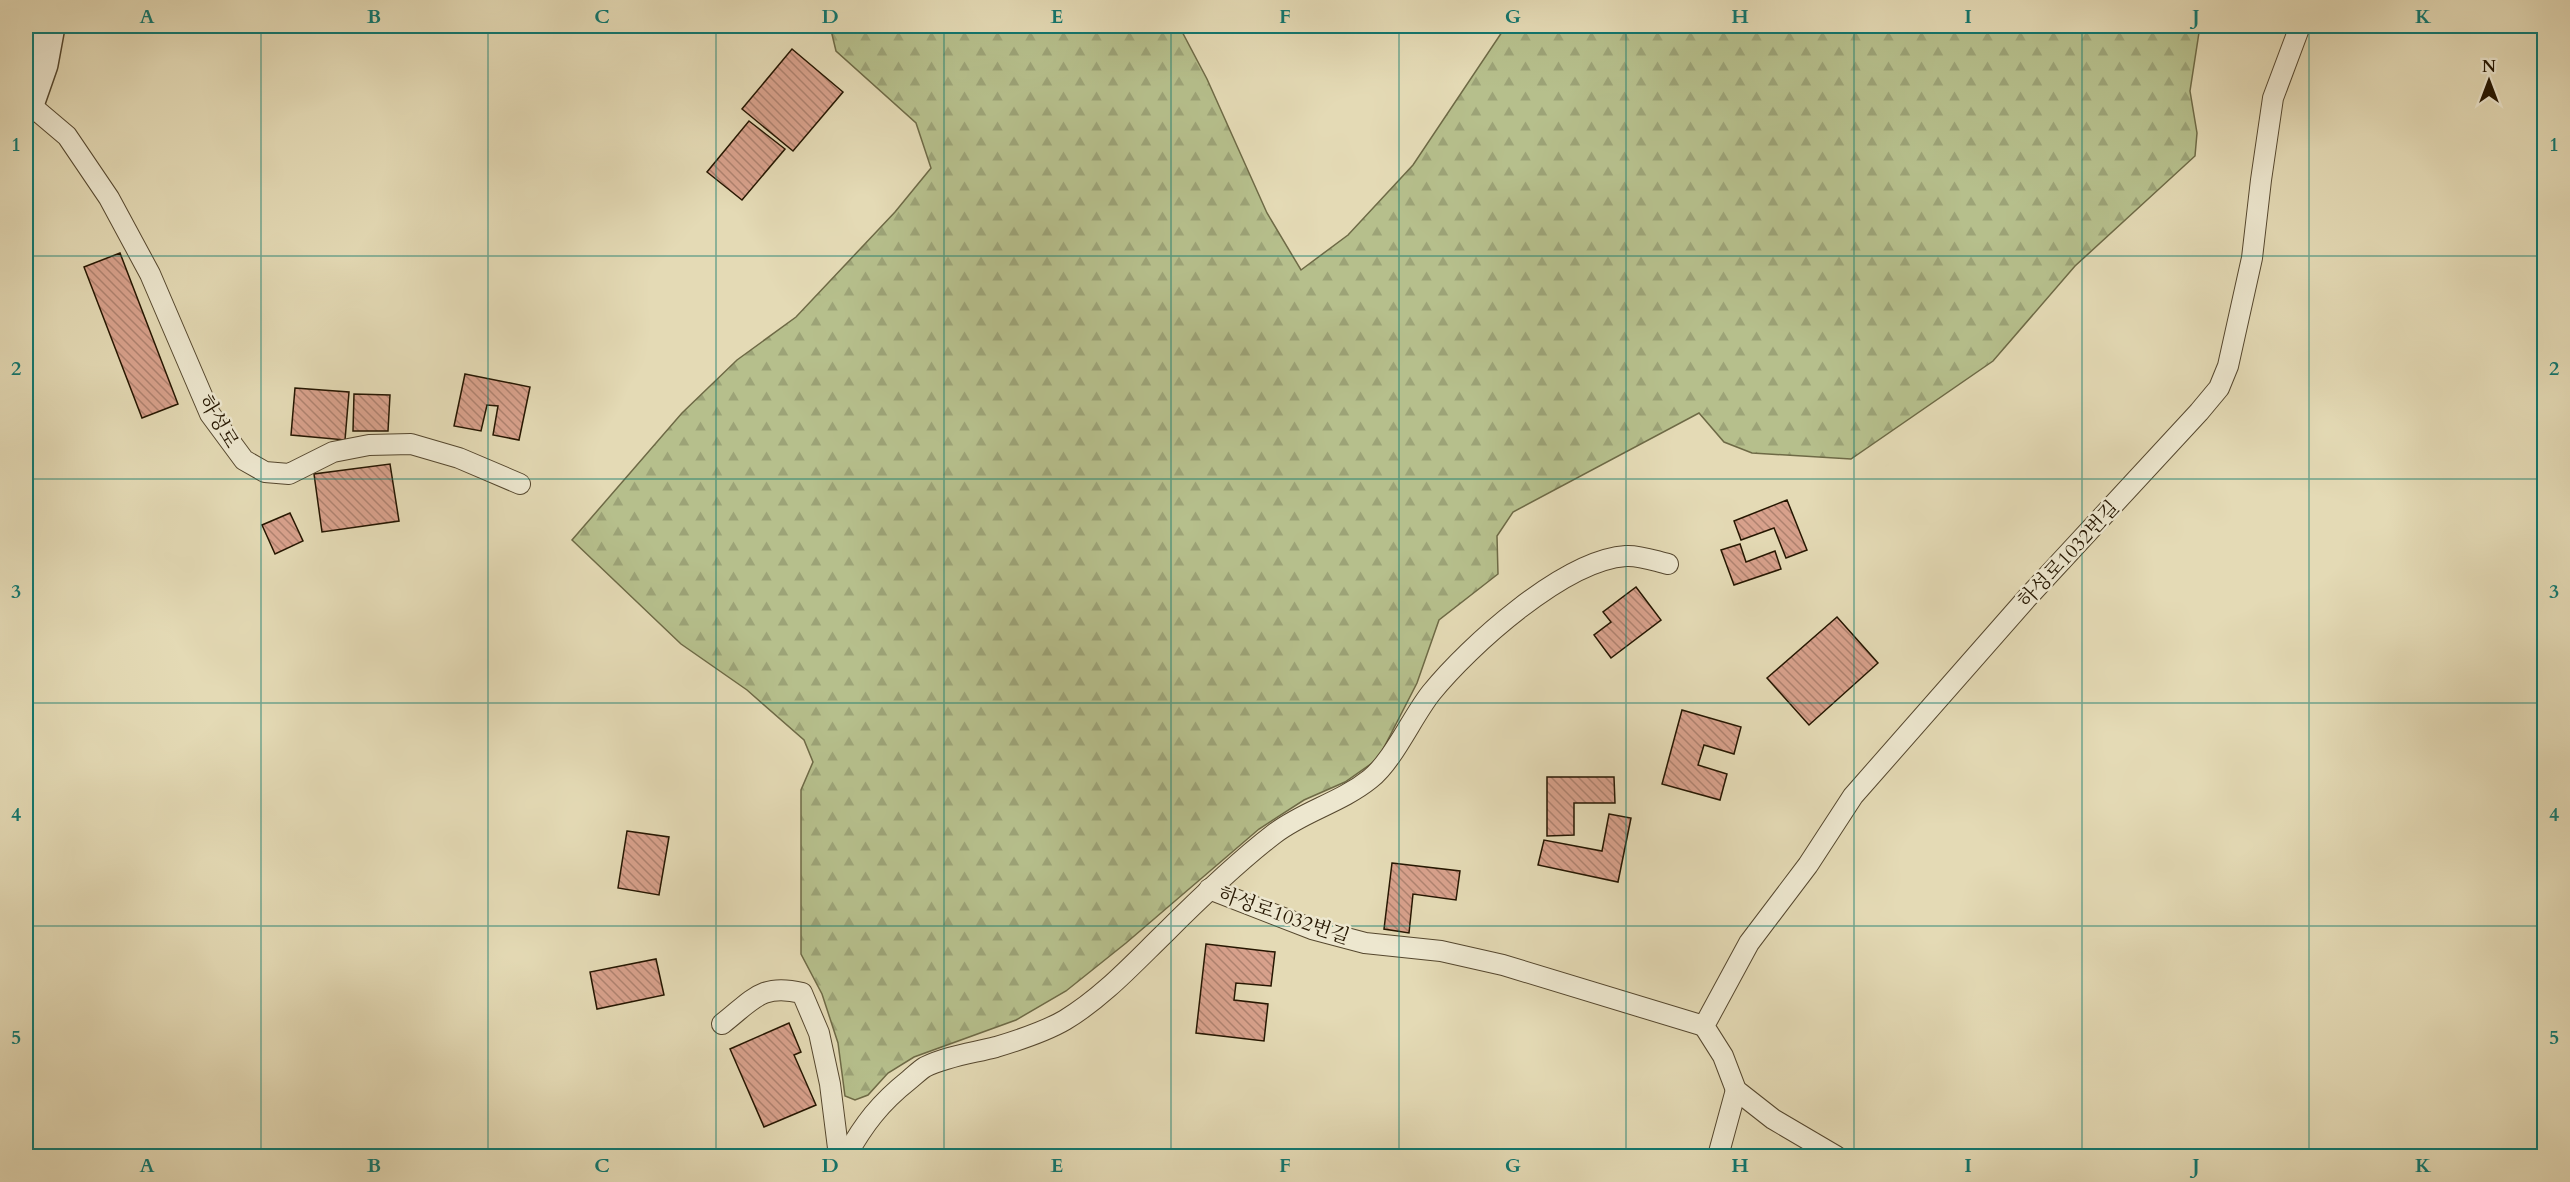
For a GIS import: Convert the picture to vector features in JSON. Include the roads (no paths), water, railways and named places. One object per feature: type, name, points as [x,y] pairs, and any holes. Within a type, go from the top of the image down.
[{"type":"street","name":"하성로","points":[[27,105],[41,64],[48,26]]},
{"type":"lane","name":"하성로1032번길","points":[[846,1156],[863,1125],[886,1098],[925,1067],[964,1054],[999,1046],[1063,1021],[1105,992],[1209,889],[1312,929],[1365,944],[1441,951],[1503,965],[1704,1026],[1749,944],[1808,865],[1853,796],[2027,598],[2199,412],[2218,388],[2228,366],[2252,258],[2274,98],[2300,26]]},
{"type":"lane","name":"하성로","points":[[27,105],[67,136],[108,198],[150,274],[210,414],[244,460],[265,472],[289,474],[333,452],[369,445],[411,444],[459,458],[520,484]]},
{"type":"lane","points":[[1209,889],[1284,827],[1301,816],[1343,799],[1373,777],[1430,695],[1463,658],[1515,614],[1563,578],[1595,562],[1628,556],[1668,564]]},
{"type":"lane","points":[[722,1024],[764,992],[782,988],[802,993],[819,1033],[830,1084],[839,1156]]},
{"type":"lane","points":[[1704,1026],[1723,1056],[1736,1089],[1773,1119],[1836,1156]]},
{"type":"lane","points":[[1718,1156],[1736,1089]]}]
